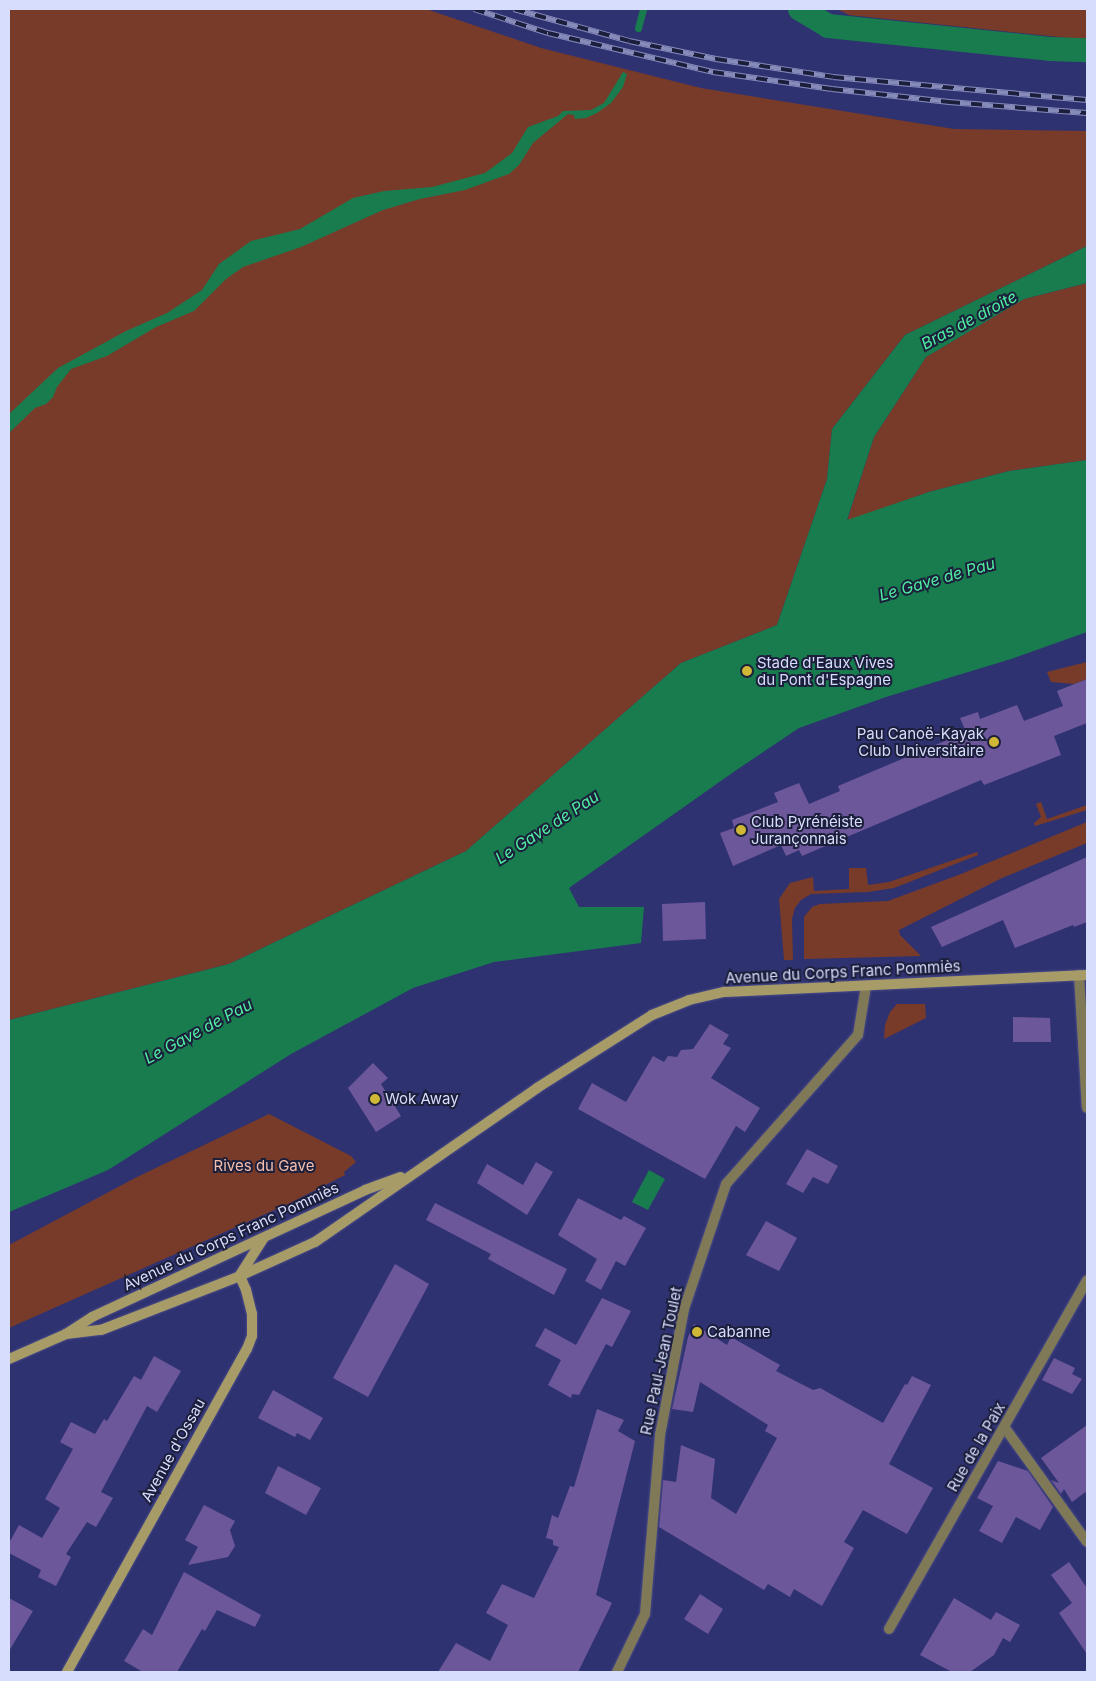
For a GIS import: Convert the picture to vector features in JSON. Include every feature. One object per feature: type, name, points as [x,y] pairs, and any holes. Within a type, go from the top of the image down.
[{"type":"main road","name":"Avenue du Corps Franc Pommiès","points":[[66,1334],[101,1330],[240,1276],[316,1242],[537,1088],[644,1021],[689,1000],[725,992],[1083,975]]},
{"type":"main road","name":"Avenue du Corps Franc Pommiès","points":[[9,1359],[66,1334],[92,1318],[364,1190],[411,1174]]},
{"type":"main road","points":[[240,1276],[263,1238]]},
{"type":"main road","name":"Avenue d'Ossau","points":[[67,1672],[247,1349],[252,1336],[252,1314],[240,1276]]},
{"type":"street","points":[[1083,975],[1087,1108]]},
{"type":"street","name":"Rue Paul-Jean Toulet","points":[[617,1672],[645,1614],[660,1435],[684,1309],[726,1184],[858,1035],[866,986]]},
{"type":"street","name":"Rue de la Paix","points":[[889,1629],[1005,1428],[1087,1280]]},
{"type":"street","points":[[1005,1428],[1087,1542]]},
{"type":"green space","points":[[9,9],[426,9],[541,48],[701,88],[954,129],[1087,131],[1087,246],[905,335],[832,429],[827,479],[777,625],[681,663],[466,851],[229,964],[9,1020]]},
{"type":"green space","points":[[837,9],[1087,9],[1087,40],[849,15]]},
{"type":"green space","points":[[1087,283],[1087,460],[1009,471],[929,492],[847,521],[874,437],[926,357],[1024,299]]},
{"type":"green space","points":[[1087,662],[1087,679],[1074,684],[1051,682],[1047,672]]},
{"type":"green space","points":[[1041,802],[1047,819],[1087,805],[1087,810],[1035,826],[1034,823],[1041,817],[1036,804]]},
{"type":"green space","points":[[1087,822],[1087,843],[1002,878],[899,930],[900,935],[921,956],[804,959],[804,917],[812,907],[820,904],[888,901],[961,874]]},
{"type":"green space","points":[[977,852],[978,855],[894,888],[868,892],[811,894],[801,900],[795,908],[792,919],[793,960],[784,960],[779,899],[790,883],[813,877],[814,891],[849,889],[849,868],[866,868],[868,885],[889,882]]},
{"type":"green space","points":[[897,1004],[925,1004],[926,1018],[884,1039],[885,1025],[890,1012]]},
{"type":"green space","name":"Rives du Gave","points":[[269,1114],[351,1156],[356,1162],[344,1172],[345,1175],[290,1203],[9,1328],[9,1245],[137,1177]]},
{"type":"water","points":[[623,72],[627,74],[623,87],[611,103],[586,118],[575,119],[574,115],[568,114],[533,143],[519,165],[509,174],[465,190],[420,199],[383,210],[301,247],[243,267],[226,279],[194,311],[156,327],[107,356],[71,369],[57,387],[53,397],[46,404],[35,408],[9,433],[9,414],[58,368],[126,331],[167,313],[202,290],[219,264],[251,241],[300,229],[353,198],[384,191],[432,187],[485,173],[512,153],[528,127],[558,116],[563,111],[591,110],[604,103]]},
{"type":"water","points":[[1087,246],[1087,283],[1024,299],[926,357],[874,437],[847,520],[929,492],[1009,471],[1087,460],[1087,632],[1011,659],[886,697],[799,728],[569,888],[579,907],[644,907],[641,943],[494,962],[413,988],[291,1054],[108,1170],[9,1212],[9,1020],[229,964],[466,851],[681,663],[777,625],[827,479],[832,429],[905,335]]},
{"type":"water","points":[[649,1170],[665,1179],[648,1210],[632,1202]]},
{"type":"building","points":[[1087,679],[1087,723],[1054,736],[1061,755],[984,785],[981,780],[802,856],[799,850],[786,856],[781,845],[733,866],[720,833],[734,828],[732,820],[778,802],[774,793],[799,783],[809,804],[840,791],[838,786],[966,732],[960,718],[978,712],[980,719],[1017,705],[1024,721],[1063,706],[1057,691]]},
{"type":"building","points":[[1087,857],[1087,922],[1074,927],[1073,925],[1015,948],[1003,920],[942,947],[931,927]]},
{"type":"building","points":[[705,902],[706,939],[663,941],[662,904]]},
{"type":"building","points":[[1013,1017],[1050,1018],[1051,1042],[1013,1042]]},
{"type":"building","points":[[710,1024],[729,1035],[723,1044],[731,1048],[711,1078],[760,1108],[745,1132],[736,1126],[705,1179],[578,1109],[592,1083],[626,1102],[653,1056],[664,1062],[668,1056],[677,1057],[681,1050],[693,1049]]},
{"type":"building","name":"Wok Away","points":[[373,1063],[388,1078],[381,1084],[401,1116],[376,1132],[348,1088]]},
{"type":"building","points":[[807,1149],[838,1166],[828,1184],[813,1177],[803,1193],[786,1184]]},
{"type":"building","points":[[536,1162],[553,1172],[527,1215],[477,1183],[487,1164],[523,1185]]},
{"type":"building","points":[[578,1198],[621,1220],[624,1216],[646,1228],[625,1266],[616,1261],[601,1290],[585,1281],[597,1259],[558,1235]]},
{"type":"building","points":[[435,1203],[567,1269],[554,1295],[488,1259],[491,1254],[426,1220]]},
{"type":"building","points":[[766,1221],[797,1238],[779,1271],[746,1255]]},
{"type":"building","points":[[395,1264],[429,1284],[368,1397],[333,1378]]},
{"type":"building","points":[[602,1298],[631,1311],[612,1347],[606,1344],[579,1395],[572,1394],[571,1398],[548,1385],[561,1360],[535,1346],[545,1328],[576,1345]]},
{"type":"building","points":[[694,1324],[727,1345],[731,1337],[780,1365],[776,1371],[813,1390],[820,1388],[883,1423],[905,1384],[907,1385],[912,1376],[931,1385],[889,1464],[933,1488],[907,1534],[863,1510],[844,1542],[854,1548],[822,1606],[794,1589],[790,1597],[768,1584],[764,1590],[659,1527],[663,1480],[676,1482],[681,1445],[715,1459],[711,1498],[736,1514],[777,1438],[765,1431],[768,1425],[700,1382],[693,1412],[672,1409],[688,1337]]},
{"type":"building","points":[[154,1356],[181,1371],[157,1412],[147,1406],[101,1492],[113,1498],[96,1527],[87,1522],[66,1554],[71,1557],[56,1586],[38,1577],[41,1570],[9,1553],[9,1543],[19,1525],[42,1538],[60,1508],[45,1499],[73,1449],[60,1442],[71,1422],[95,1434],[104,1419],[107,1421],[134,1376],[141,1380]]},
{"type":"building","points":[[1054,1358],[1075,1368],[1072,1374],[1082,1379],[1072,1394],[1042,1380]]},
{"type":"building","points":[[273,1390],[323,1418],[310,1440],[297,1433],[295,1437],[258,1418]]},
{"type":"building","points":[[597,1409],[624,1420],[618,1431],[635,1441],[596,1595],[612,1603],[578,1672],[438,1672],[456,1643],[490,1661],[508,1625],[486,1613],[502,1584],[534,1598],[559,1547],[553,1545],[553,1540],[546,1538],[552,1515],[558,1518],[570,1486],[574,1487]]},
{"type":"building","points":[[1087,1425],[1087,1491],[1072,1502],[1064,1489],[1061,1494],[1051,1480],[1059,1483],[1041,1458]]},
{"type":"building","points":[[998,1461],[1028,1471],[1053,1507],[1040,1530],[1016,1517],[1002,1543],[979,1531],[993,1506],[977,1498]]},
{"type":"building","points":[[278,1466],[321,1488],[306,1515],[265,1493]]},
{"type":"building","points":[[204,1505],[235,1521],[230,1530],[235,1546],[228,1557],[188,1565],[198,1547],[185,1540]]},
{"type":"building","points":[[1069,1562],[1087,1588],[1087,1654],[1059,1613],[1072,1603],[1051,1575]]},
{"type":"building","points":[[184,1572],[261,1615],[255,1627],[217,1610],[205,1631],[202,1629],[177,1672],[143,1672],[124,1661],[143,1629],[152,1635]]},
{"type":"building","points":[[700,1594],[723,1609],[708,1634],[684,1619]]},
{"type":"building","points":[[9,1598],[33,1611],[9,1651]]},
{"type":"building","points":[[954,1598],[991,1620],[996,1612],[1020,1625],[1010,1642],[1003,1638],[994,1655],[970,1672],[952,1672],[920,1655]]},
{"type":"waterway","points":[[638,28],[643,9]]},
{"type":"waterway","points":[[800,9],[828,26],[1050,49],[1087,50]]},
{"type":"railway","points":[[474,9],[548,33],[713,72],[832,89],[949,102],[1087,113]]},
{"type":"railway","points":[[514,9],[629,41],[716,59],[833,77],[1087,100]]},
{"type":"place","name":"Stade d'Eaux Vives du Pont d'Espagne","points":[[747,671]]},
{"type":"place","name":"Pau Canoë-Kayak Club Universitaire","points":[[994,742]]},
{"type":"place","name":"Club Pyrénéiste Jurançonnais","points":[[741,830]]},
{"type":"place","name":"Wok Away","points":[[375,1099]]},
{"type":"place","name":"Cabanne","points":[[697,1332]]},
{"type":"water label","name":"Bras de droite","points":[[969,320]]},
{"type":"water label","name":"Le Gave de Pau","points":[[937,579]]},
{"type":"water label","name":"Le Gave de Pau","points":[[547,827]]},
{"type":"water label","name":"Le Gave de Pau","points":[[198,1031]]}]
